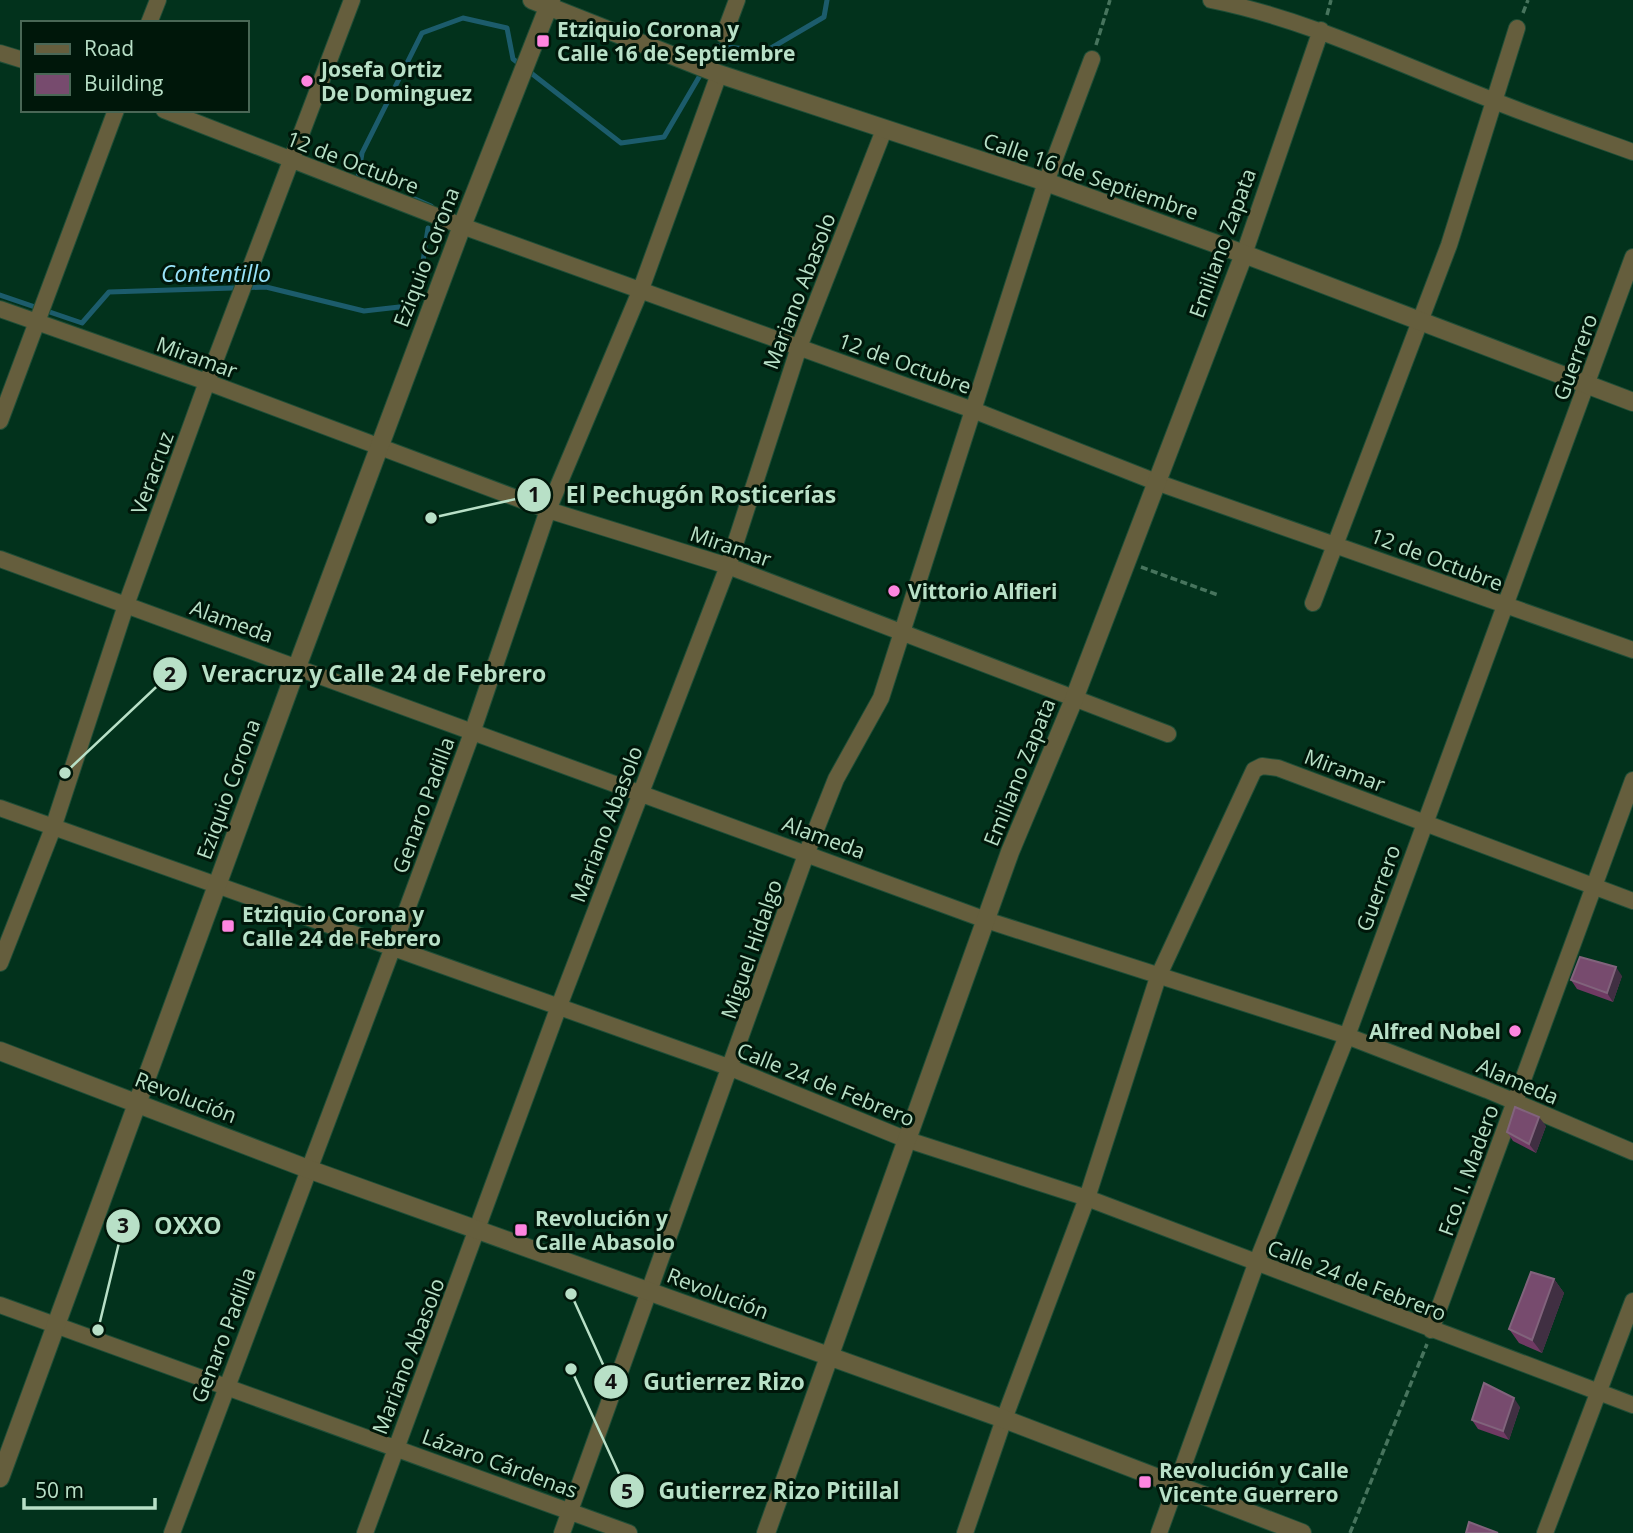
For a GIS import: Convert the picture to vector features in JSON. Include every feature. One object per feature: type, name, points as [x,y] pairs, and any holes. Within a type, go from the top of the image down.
[{"type":"street","points":[[150,21],[158,0]]},
{"type":"street","name":"Veracruz","points":[[0,963],[53,828],[127,605],[246,275],[352,0]]},
{"type":"street","points":[[724,35],[737,0]]},
{"type":"street","points":[[1211,0],[1262,10],[1321,30],[1493,101],[1633,152]]},
{"type":"street","name":"Eziquio Corona","points":[[0,1478],[297,667],[462,226],[532,49],[544,2]]},
{"type":"street","name":"Calle 16 de Septiembre","points":[[544,2],[719,74],[1046,182],[1422,319],[1633,402]]},
{"type":"street","points":[[1313,603],[1449,245],[1517,29]]},
{"type":"street","name":"Emiliano Zapata","points":[[766,1533],[1010,852],[1073,699],[1244,254],[1321,30]]},
{"type":"street","points":[[0,53],[21,59]]},
{"type":"street","name":"Miguel Hidalgo","points":[[562,1533],[807,852],[836,779],[881,698],[1046,182],[1092,59]]},
{"type":"street","name":"Genaro Padilla","points":[[172,1533],[472,733],[548,510],[641,289],[719,74]]},
{"type":"street","points":[[0,421],[115,112]]},
{"type":"street","name":"12 de Octubre","points":[[169,112],[462,226],[973,410],[1156,482],[1336,544],[1504,607],[1633,650]]},
{"type":"street","name":"Mariano Abasolo","points":[[365,1533],[559,1006],[728,566],[799,347],[884,130]]},
{"type":"street","name":"Guerrero","points":[[1159,1533],[1256,1264],[1347,1036],[1423,822],[1588,385],[1633,258]]},
{"type":"street","name":"Miramar","points":[[0,309],[207,382],[548,510],[728,566],[902,630],[1168,734]]},
{"type":"street","name":"Alameda","points":[[0,559],[472,733],[807,852],[986,920],[1347,1036],[1633,1153]]},
{"type":"street","name":"Miramar","points":[[1158,977],[1254,770],[1262,766],[1278,768],[1633,901]]},
{"type":"street","name":"Fco. I. Madero","points":[[1431,1330],[1633,780]]},
{"type":"street","name":"Calle 24 de Febrero","points":[[0,808],[731,1068],[905,1139],[1087,1198],[1633,1405]]},
{"type":"street","points":[[965,1533],[1004,1419],[1087,1198],[1158,977]]},
{"type":"street","name":"Revolución","points":[[0,1051],[308,1169],[1004,1419],[1303,1533]]},
{"type":"street","points":[[1545,1533],[1633,1301]]},
{"type":"street","name":"Lázaro Cárdenas","points":[[0,1305],[57,1328],[629,1533]]},
{"type":"path","points":[[1092,59],[1110,0]]},
{"type":"path","points":[[1126,562],[1218,595]]},
{"type":"path","points":[[1350,1533],[1420,1366],[1431,1330]]},
{"type":"building","points":[[1580,957],[1616,967],[1607,993],[1571,980]]},
{"type":"building","points":[[1515,1107],[1539,1117],[1529,1144],[1507,1132]]},
{"type":"building","points":[[1531,1272],[1554,1279],[1532,1340],[1509,1329]]},
{"type":"building","points":[[1484,1383],[1514,1398],[1503,1431],[1472,1420]]},
{"type":"building","points":[[1469,1522],[1498,1533],[1466,1533]]},
{"type":"waterway","name":"Contentillo","points":[[707,64],[717,46],[766,51],[824,17],[827,0]]},
{"type":"waterway","name":"Contentillo","points":[[363,179],[358,177],[362,153],[422,33],[463,18],[507,28],[513,59],[621,143],[664,137],[702,72]]},
{"type":"waterway","name":"Contentillo","points":[[415,199],[431,206]]},
{"type":"waterway","name":"Contentillo","points":[[0,295],[82,323],[109,292],[266,287],[364,311],[408,306],[422,268],[428,228]]},
{"type":"place","name":"Etziquio Corona y Calle 16 de Septiembre","points":[[543,41]]},
{"type":"place","name":"Josefa Ortiz De Dominguez","points":[[307,81]]},
{"type":"place","name":"El Pechugón Rosticerías","points":[[431,518]]},
{"type":"place","name":"Vittorio Alfieri","points":[[894,591]]},
{"type":"place","name":"Veracruz y Calle 24 de Febrero","points":[[65,773]]},
{"type":"place","name":"Etziquio Corona y Calle 24 de Febrero","points":[[228,926]]},
{"type":"place","name":"Alfred Nobel","points":[[1515,1031]]},
{"type":"place","name":"Revolución y Calle Abasolo","points":[[521,1230]]},
{"type":"place","name":"Gutierrez Rizo","points":[[571,1294]]},
{"type":"place","name":"OXXO","points":[[98,1330]]},
{"type":"place","name":"Gutierrez Rizo Pitillal","points":[[571,1369]]},
{"type":"place","name":"Revolución y Calle Vicente Guerrero","points":[[1145,1482]]}]
